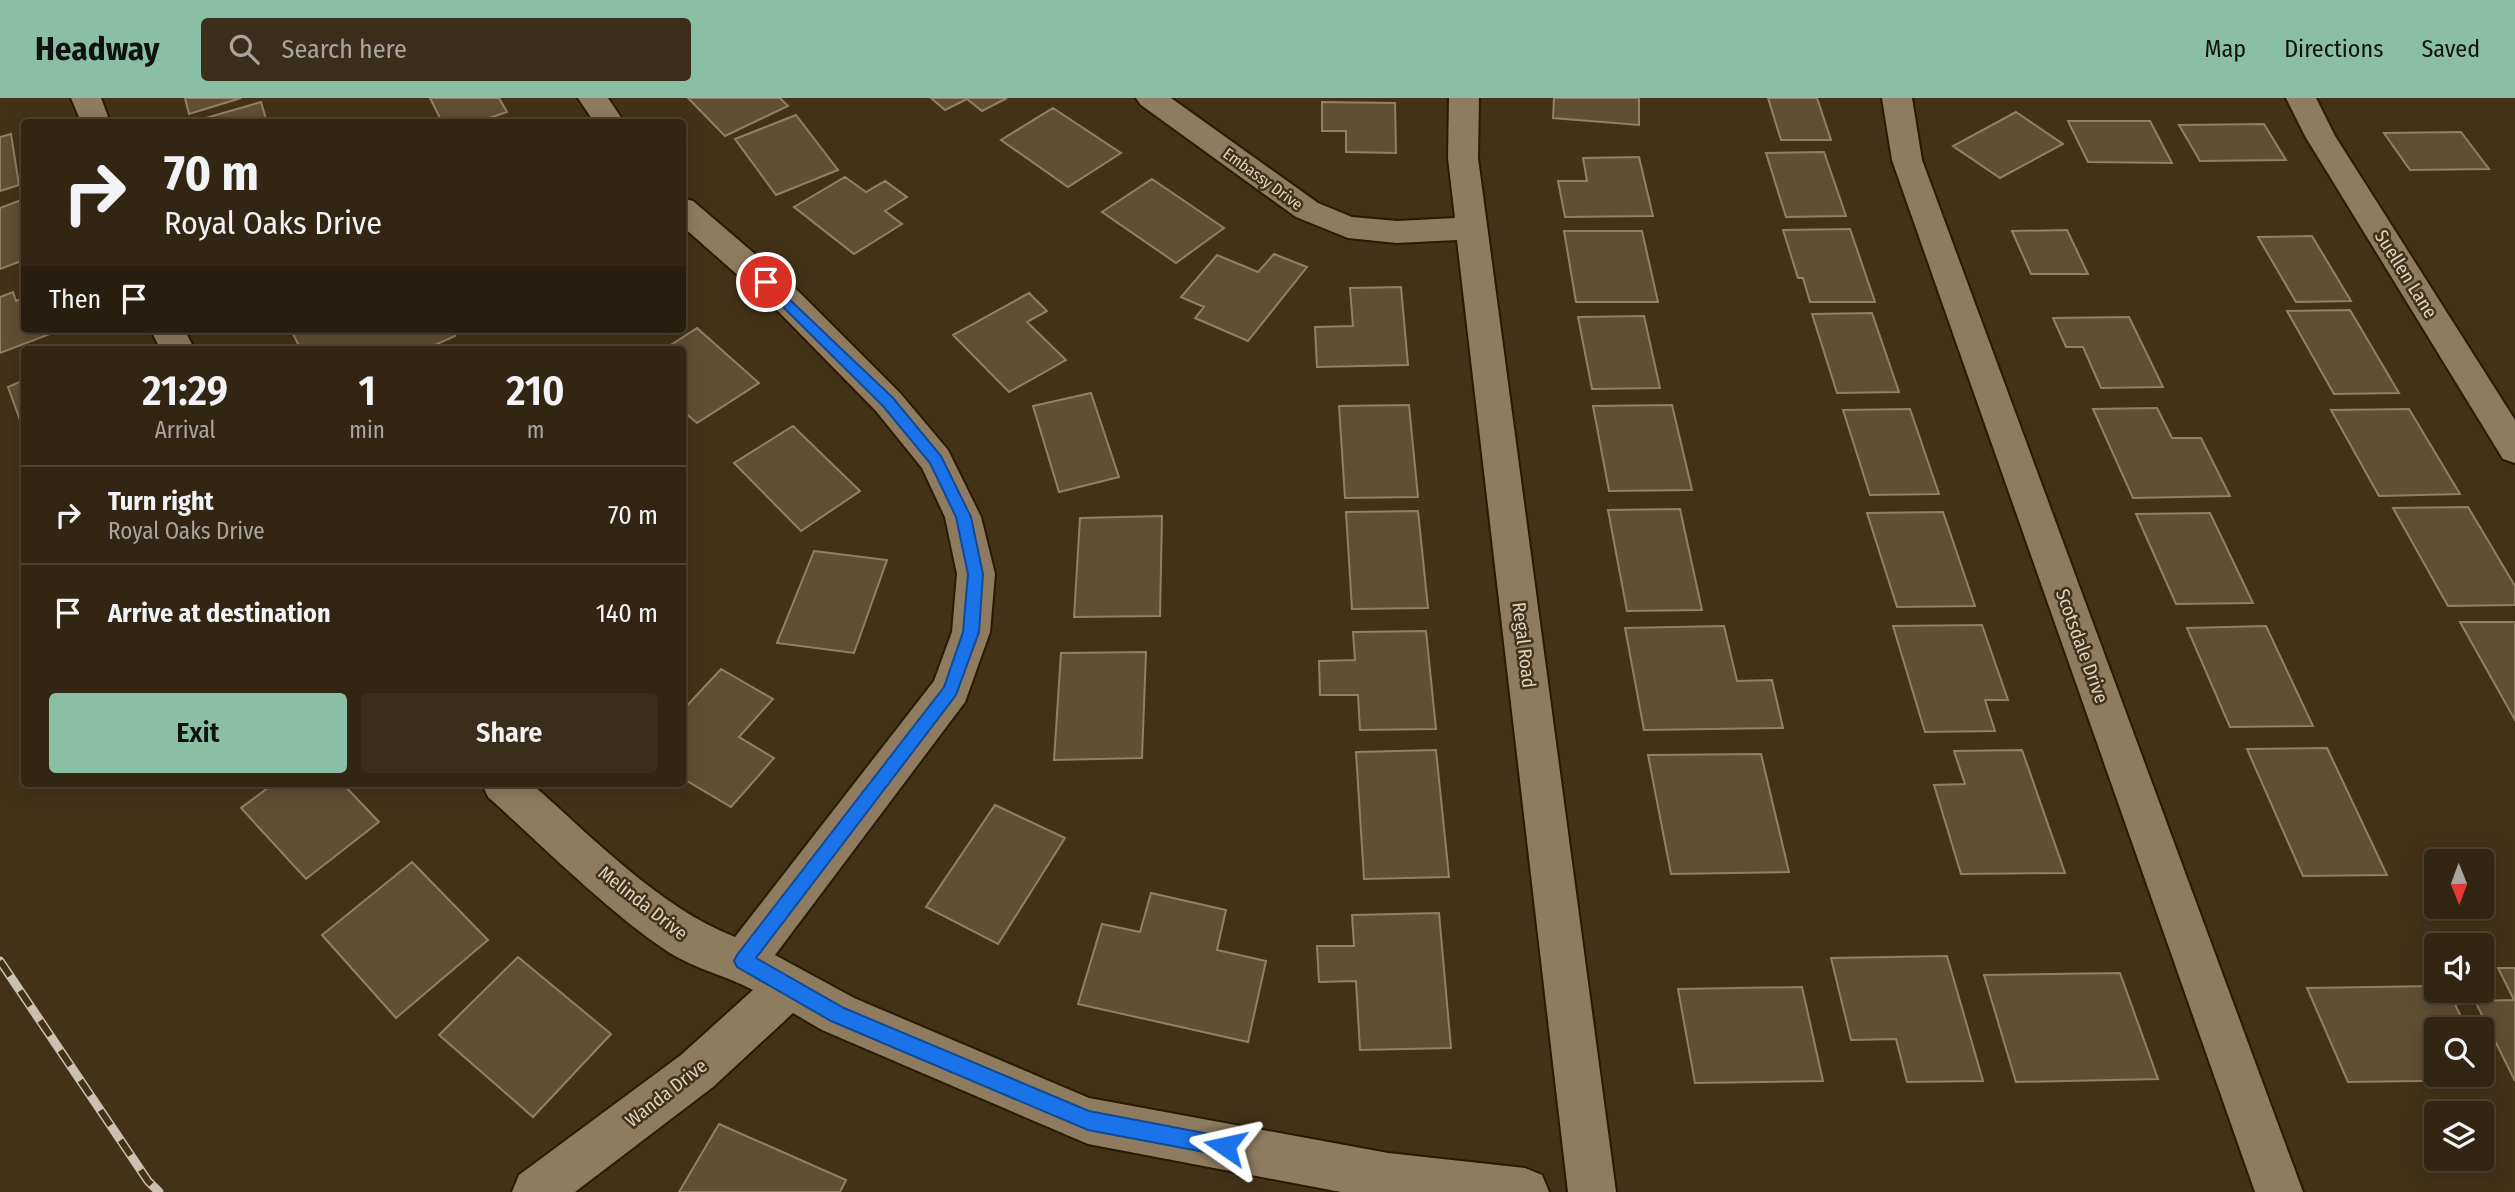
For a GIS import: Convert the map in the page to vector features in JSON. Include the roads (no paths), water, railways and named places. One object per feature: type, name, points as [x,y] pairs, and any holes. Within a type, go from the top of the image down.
[{"type":"street","points":[[86,98],[94,119]]},
{"type":"street","points":[[593,98],[607,119]]},
{"type":"street","name":"Embassy Drive","points":[[1151,98],[1307,210],[1338,223],[1396,232],[1472,228]]},
{"type":"street","name":"Regal Road","points":[[1464,98],[1463,158],[1592,1192]]},
{"type":"street","name":"Scotsdale Drive","points":[[1897,98],[1907,160],[2279,1192]]},
{"type":"street","name":"Suellen Lane","points":[[2301,98],[2320,136],[2515,449]]},
{"type":"street","points":[[686,212],[786,299],[888,402],[936,460],[963,517],[975,574],[971,632],[951,690],[743,961]]},
{"type":"street","name":"Melinda Drive","points":[[505,787],[610,879],[687,939],[743,961],[838,1014],[1088,1121],[1388,1177],[1525,1192]]},
{"type":"street","name":"Wanda Drive","points":[[536,1192],[697,1072],[789,987]]},
{"type":"railway","points":[[0,961],[148,1181],[159,1192]]}]
